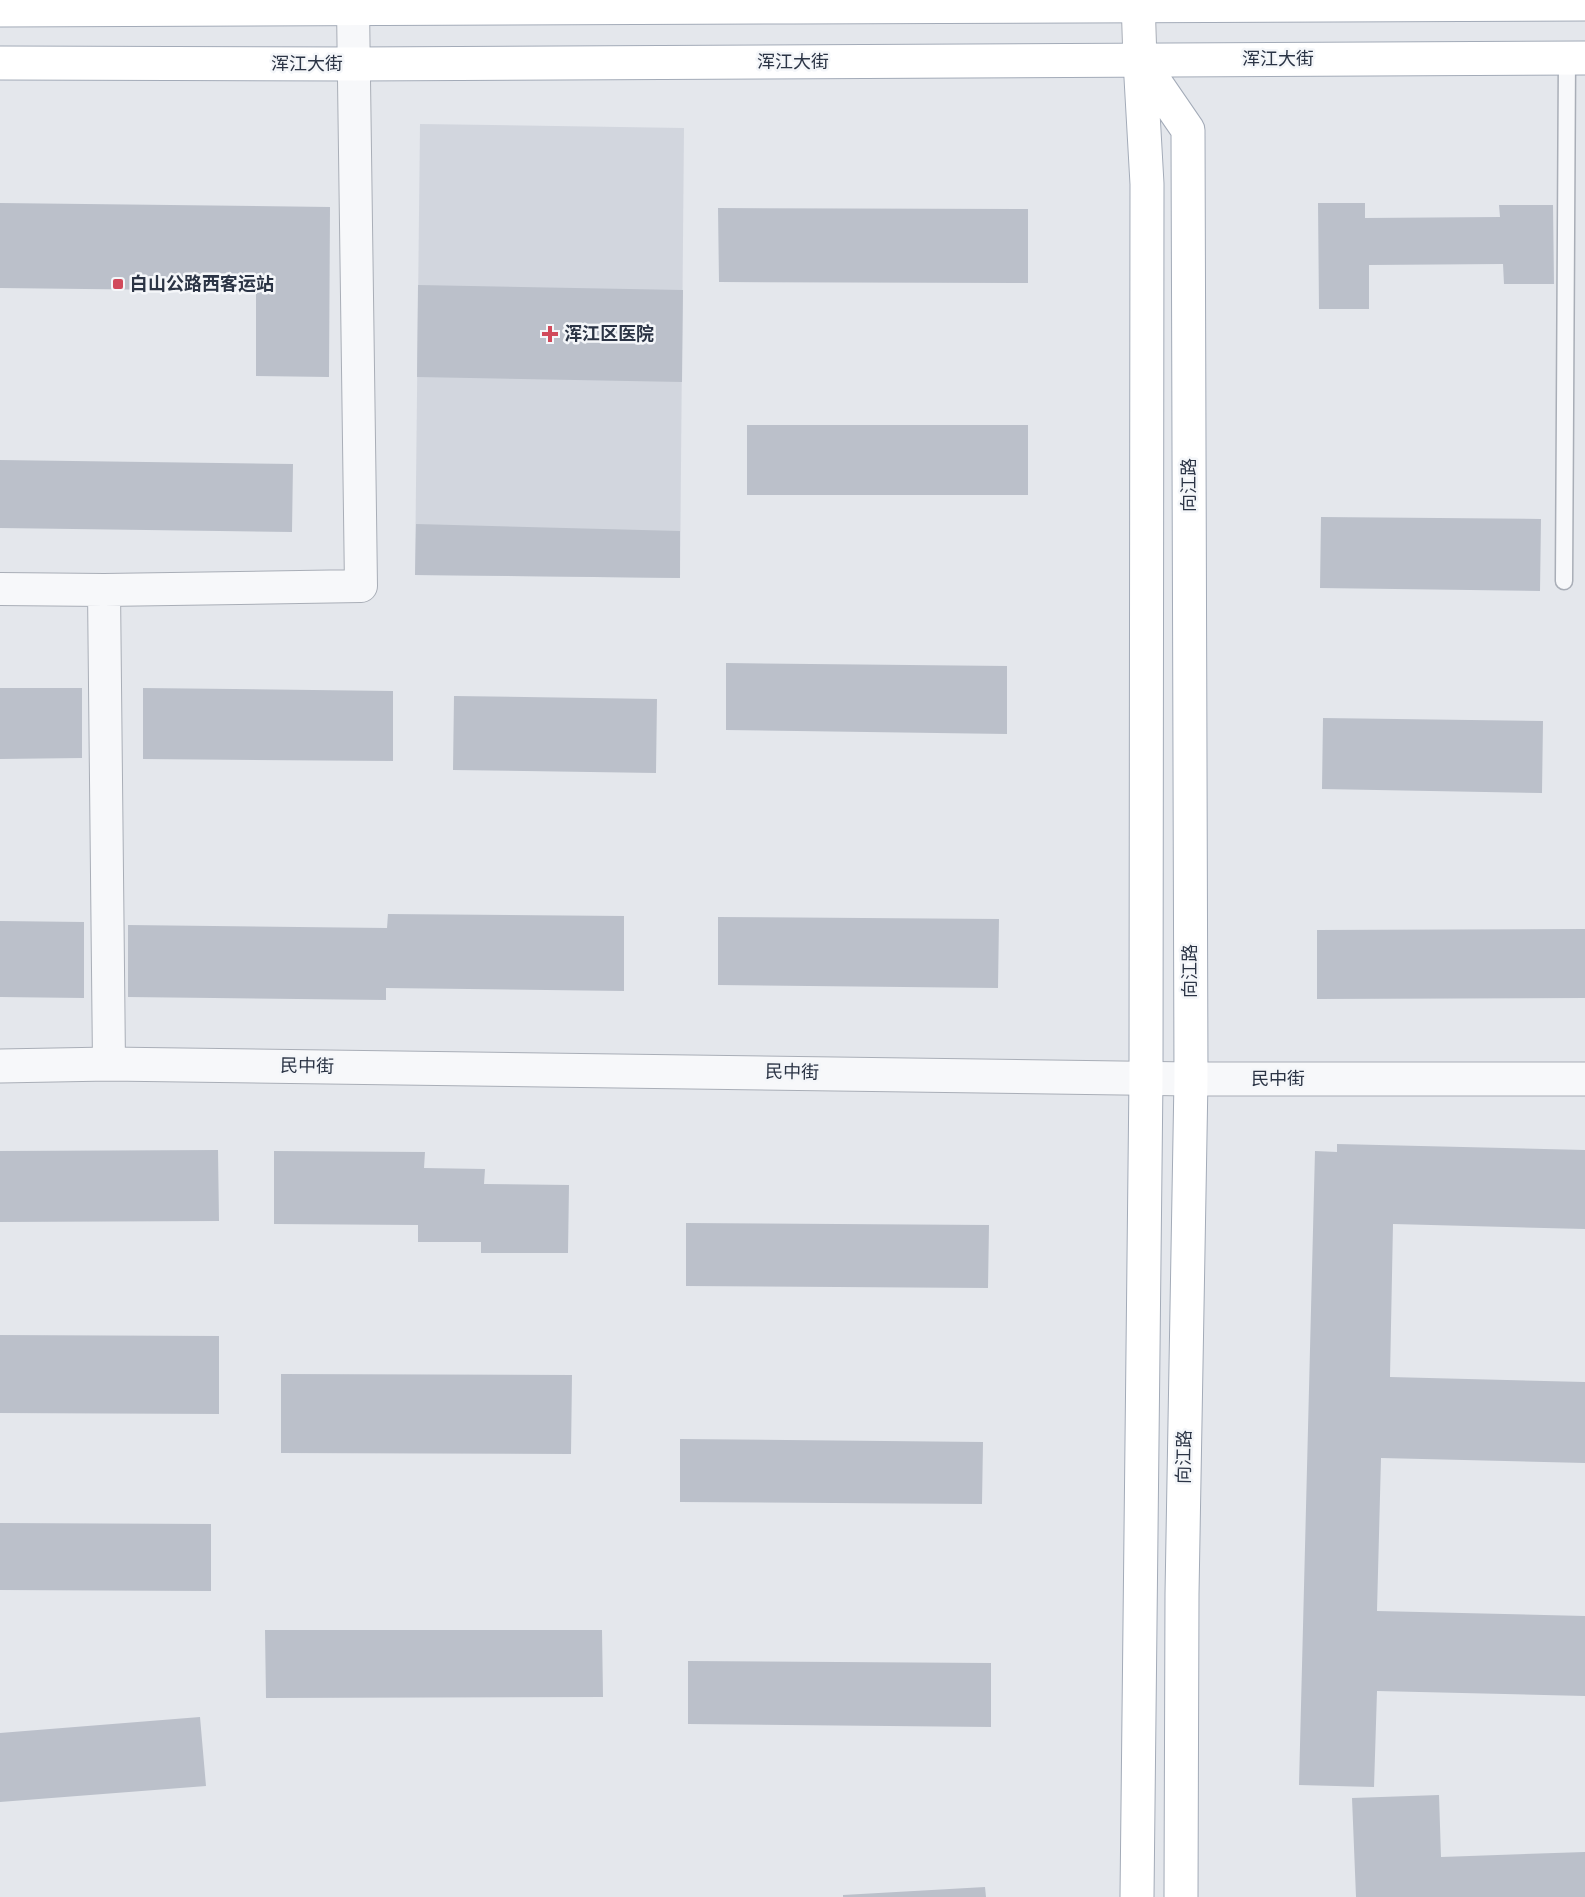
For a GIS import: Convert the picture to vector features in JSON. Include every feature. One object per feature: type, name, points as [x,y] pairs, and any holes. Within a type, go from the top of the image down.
[{"type":"main road","points":[[1137,1897],[1146,1077],[1147,184],[1138,4]]},
{"type":"main road","points":[[0,10],[1585,4]]},
{"type":"main road","name":"浑江大街","points":[[0,63],[355,64],[1576,58]]},
{"type":"main road","name":"向江路","points":[[1140,60],[1188,130],[1191,1079],[1182,1594],[1181,1897]]},
{"type":"street","points":[[0,589],[104,590],[361,586],[353,7]]},
{"type":"street","points":[[104,590],[109,1064]]},
{"type":"street","name":"民中街","points":[[0,1065],[109,1064],[1191,1079],[1585,1079]]},
{"type":"lane","points":[[1564,581],[1576,58]]},
{"type":"shaded area","name":"浑江区医院","points":[[420,124],[684,128],[680,578],[415,575]]},
{"type":"building","points":[[0,203],[330,207],[329,377],[256,376],[256,291],[0,288]]},
{"type":"building","points":[[1318,203],[1365,203],[1365,218],[1500,217],[1499,205],[1553,205],[1554,284],[1504,284],[1503,264],[1369,265],[1369,309],[1319,309]]},
{"type":"building","points":[[718,208],[1028,209],[1028,283],[719,282]]},
{"type":"building","points":[[418,285],[683,290],[682,382],[417,377]]},
{"type":"building","points":[[747,425],[1028,425],[1028,495],[747,495]]},
{"type":"building","points":[[0,460],[293,464],[292,532],[0,528]]},
{"type":"building","points":[[1321,517],[1541,519],[1540,591],[1320,588]]},
{"type":"building","points":[[416,524],[680,531],[680,578],[415,575]]},
{"type":"building","points":[[726,663],[1007,666],[1007,734],[726,730]]},
{"type":"building","points":[[0,688],[82,688],[82,758],[0,759]]},
{"type":"building","points":[[143,688],[393,691],[393,761],[143,759]]},
{"type":"building","points":[[454,696],[657,699],[656,773],[453,770]]},
{"type":"building","points":[[1323,718],[1543,721],[1542,793],[1322,789]]},
{"type":"building","points":[[388,914],[624,916],[624,991],[386,988],[386,1000],[128,997],[128,925],[387,928]]},
{"type":"building","points":[[718,917],[999,919],[998,988],[718,985]]},
{"type":"building","points":[[0,921],[84,922],[84,998],[0,997]]},
{"type":"building","points":[[1585,929],[1585,998],[1317,999],[1317,930]]},
{"type":"building","points":[[1337,1144],[1585,1150],[1585,1229],[1393,1224],[1390,1377],[1585,1382],[1585,1463],[1381,1458],[1377,1611],[1585,1616],[1585,1696],[1377,1691],[1374,1787],[1299,1785],[1315,1151],[1337,1152]]},
{"type":"building","points":[[218,1150],[219,1221],[0,1222],[0,1151]]},
{"type":"building","points":[[274,1151],[425,1152],[424,1168],[485,1169],[484,1184],[569,1185],[568,1253],[481,1253],[481,1242],[418,1242],[418,1225],[274,1224]]},
{"type":"building","points":[[686,1223],[989,1225],[988,1288],[686,1286]]},
{"type":"building","points":[[0,1335],[219,1336],[219,1414],[0,1413]]},
{"type":"building","points":[[281,1374],[572,1375],[571,1454],[281,1453]]},
{"type":"building","points":[[680,1439],[983,1442],[982,1504],[680,1502]]},
{"type":"building","points":[[0,1523],[211,1524],[211,1591],[0,1590]]},
{"type":"building","points":[[265,1630],[602,1630],[603,1697],[266,1698]]},
{"type":"building","points":[[688,1661],[991,1663],[991,1727],[688,1724]]},
{"type":"building","points":[[200,1717],[206,1786],[0,1802],[0,1733]]},
{"type":"building","points":[[1439,1795],[1441,1857],[1585,1852],[1585,1897],[1356,1897],[1352,1798]]},
{"type":"building","points":[[985,1887],[986,1897],[843,1897],[843,1895]]},
{"type":"place","name":"白山公路西客运站","points":[[118,284]]},
{"type":"place","name":"浑江区医院","points":[[550,334]]}]
